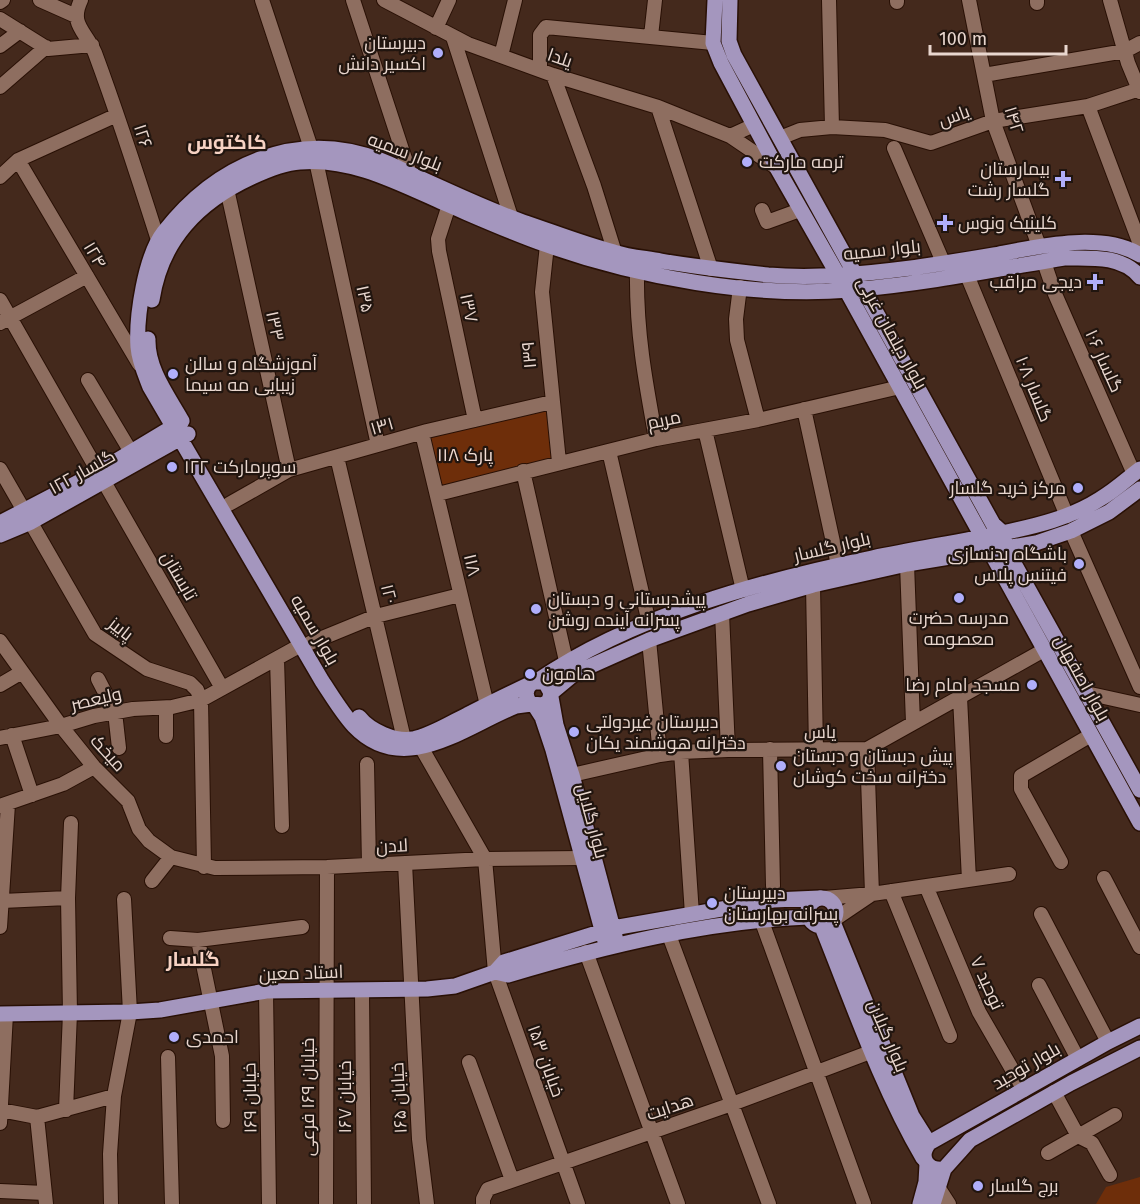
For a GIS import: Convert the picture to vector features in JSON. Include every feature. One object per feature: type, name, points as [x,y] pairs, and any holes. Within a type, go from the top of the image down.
[{"type":"main road","name":"بلوار دیلمان غربی","points":[[715,0],[713,43],[716,53],[800,210],[990,551]]},
{"type":"main road","name":"بلوار دیلمان غربی","points":[[730,0],[729,41],[731,48],[993,524],[1003,533],[1006,549]]},
{"type":"main road","name":"بلوار سمیه","points":[[314,154],[297,162],[270,168],[227,189],[204,204],[181,229],[159,271],[149,317],[148,348],[159,381],[181,430],[306,644],[337,703],[353,725],[365,736],[380,745],[395,749],[421,747],[448,738],[504,711],[533,705]]},
{"type":"main road","name":"بلوار سمیه","points":[[252,552],[229,504],[150,387],[142,368],[138,348],[140,317],[150,258],[158,240],[198,196],[230,173],[266,156],[314,154],[342,164],[408,180],[509,223],[547,245],[614,265],[638,263],[784,276],[855,274],[944,262],[966,268],[1044,262],[1064,258],[1115,261],[1129,266],[1140,277]]},
{"type":"main road","points":[[777,168],[792,160]]},
{"type":"main road","name":"بلوار سمیه","points":[[408,180],[449,205],[615,253],[638,263],[740,287],[783,291],[863,288],[966,268],[1039,246],[1063,243],[1090,243],[1127,248],[1140,255]]},
{"type":"main road","points":[[1039,246],[1044,262]]},
{"type":"main road","name":"گلسار ۱۲۲","points":[[101,477],[131,452],[181,430]]},
{"type":"main road","name":"گلسار ۱۲۲","points":[[0,535],[28,516],[181,430]]},
{"type":"main road","name":"بلوار گلسار","points":[[551,695],[574,673],[649,640],[723,613],[813,585],[907,564],[1036,543],[1069,523],[1137,472]]},
{"type":"main road","name":"بلوار گلسار","points":[[533,683],[566,661],[649,623],[743,590],[838,565],[1003,533],[1069,523],[1109,512],[1140,489]]},
{"type":"main road","name":"گلسار ۱۲۲","points":[[0,523],[28,516]]},
{"type":"main road","name":"بلوار اصفهان","points":[[1006,549],[1086,693],[1140,823]]},
{"type":"main road","name":"بلوار اصفهان","points":[[990,551],[1091,735],[1140,790]]},
{"type":"main road","name":"بلوار سمیه","points":[[306,644],[363,722],[382,733],[404,739]]},
{"type":"main road","points":[[404,739],[425,735],[533,683],[548,685],[551,695],[546,704],[533,705],[526,697],[533,683]]},
{"type":"main road","name":"بلوار گلایل","points":[[551,695],[556,725],[572,775],[604,901],[612,946]]},
{"type":"main road","name":"بلوار گلایل","points":[[533,705],[547,729],[574,821],[582,858],[608,929]]},
{"type":"main road","points":[[608,929],[773,900],[822,898],[832,902],[835,906],[830,923],[811,922],[808,916],[812,902],[822,898]]},
{"type":"main road","points":[[612,946],[761,919],[808,916]]},
{"type":"main road","name":"بلوار گیلان","points":[[830,923],[873,1051],[908,1132],[928,1152]]},
{"type":"main road","name":"بلوار گیلان","points":[[830,923],[928,1152]]},
{"type":"main road","name":"استاد معین","points":[[3,1014],[130,1012],[212,1002],[266,991],[327,989],[362,991],[455,986],[495,972],[504,962],[608,929]]},
{"type":"main road","name":"استاد معین","points":[[495,972],[508,975],[612,946]]},
{"type":"main road","name":"بلوار توحید","points":[[928,1152],[1024,1090],[1140,1026]]},
{"type":"main road","name":"بلوار توحید","points":[[944,1169],[970,1140],[1054,1092],[1140,1048]]},
{"type":"main road","points":[[928,1152],[937,1170],[944,1169],[933,1204]]},
{"type":"main road","points":[[920,1204],[926,1182],[928,1152]]},
{"type":"street","points":[[40,0],[76,16],[81,0]]},
{"type":"street","name":"۱۳۵","points":[[262,0],[314,154],[378,445]]},
{"type":"street","points":[[353,0],[408,180]]},
{"type":"street","points":[[436,28],[449,0]]},
{"type":"street","points":[[501,56],[515,0]]},
{"type":"street","points":[[651,36],[655,0]]},
{"type":"street","points":[[829,0],[832,127]]},
{"type":"street","name":"۱۴۲","points":[[969,0],[993,121],[1039,246]]},
{"type":"street","points":[[1110,0],[1125,51],[1140,90]]},
{"type":"street","name":"یلدا","points":[[393,2],[468,44],[547,73],[658,107],[730,136],[777,168]]},
{"type":"street","name":"۱۲۶","points":[[76,16],[78,26],[92,45],[158,240]]},
{"type":"street","points":[[0,19],[48,49],[92,45]]},
{"type":"street","points":[[615,253],[594,186],[547,73],[540,35],[546,27],[713,43]]},
{"type":"street","points":[[0,46],[20,31]]},
{"type":"street","points":[[453,36],[509,223]]},
{"type":"street","points":[[984,75],[1125,51],[1140,43]]},
{"type":"street","points":[[0,87],[46,47]]},
{"type":"street","name":"یاس","points":[[780,138],[800,130],[832,127],[885,130],[931,143],[993,121],[1088,106],[1140,90]]},
{"type":"street","points":[[1088,106],[1140,244]]},
{"type":"street","points":[[658,107],[711,269]]},
{"type":"street","points":[[0,177],[18,160],[117,115]]},
{"type":"street","points":[[730,136],[754,125]]},
{"type":"street","points":[[894,148],[944,262]]},
{"type":"street","name":"۱۲۴","points":[[18,160],[142,368]]},
{"type":"street","name":"۱۳۳","points":[[227,189],[289,470]]},
{"type":"street","name":"۱۳۷","points":[[449,205],[438,239],[439,251],[475,420]]},
{"type":"street","points":[[762,210],[767,222],[800,210]]},
{"type":"street","name":"۱۳۹","points":[[547,245],[542,292],[559,462]]},
{"type":"street","name":"گلسار ۱۰۶","points":[[1044,262],[1055,294],[1137,472]]},
{"type":"street","points":[[638,263],[637,319],[640,352],[656,439]]},
{"type":"street","name":"گلسار ۱۰۸","points":[[966,268],[1069,523],[1140,687]]},
{"type":"street","points":[[5,320],[87,276]]},
{"type":"street","points":[[740,287],[736,319],[737,340],[758,420]]},
{"type":"street","name":"تابستان","points":[[0,300],[5,320],[101,477],[222,688]]},
{"type":"street","points":[[88,380],[131,452]]},
{"type":"street","name":"مریم","points":[[438,494],[656,439],[758,420],[900,387]]},
{"type":"street","name":"۱۳۱","points":[[229,504],[289,470],[422,433],[552,402]]},
{"type":"street","points":[[804,409],[838,565]]},
{"type":"street","points":[[705,430],[743,590]]},
{"type":"street","name":"۱۱۸","points":[[422,433],[487,705]]},
{"type":"street","points":[[609,451],[649,623]]},
{"type":"street","name":"۱۲۰","points":[[337,457],[404,739]]},
{"type":"street","name":"پاییز","points":[[0,469],[95,634],[147,669],[190,683],[197,690],[201,700]]},
{"type":"street","points":[[523,471],[566,661]]},
{"type":"street","points":[[907,564],[914,723]]},
{"type":"street","points":[[813,585],[816,750]]},
{"type":"street","name":"ولیعصر","points":[[6,737],[115,712],[166,708],[201,700],[306,644],[376,616],[460,595]]},
{"type":"street","points":[[723,613],[728,750]]},
{"type":"street","points":[[649,640],[660,755]]},
{"type":"street","name":"میخک","points":[[0,641],[61,726],[94,767],[128,801],[139,829],[149,841],[171,857],[204,867]]},
{"type":"street","name":"یاس","points":[[572,775],[681,752],[770,749],[867,750],[1044,650]]},
{"type":"street","points":[[277,659],[282,826]]},
{"type":"street","points":[[0,685],[22,672]]},
{"type":"street","points":[[98,679],[115,712],[120,748]]},
{"type":"street","points":[[1086,693],[1140,705]]},
{"type":"street","points":[[960,697],[969,880]]},
{"type":"street","points":[[201,700],[204,867]]},
{"type":"street","points":[[166,708],[166,736]]},
{"type":"street","points":[[1061,862],[1021,789],[1021,777],[1091,735]]},
{"type":"street","points":[[6,737],[33,795]]},
{"type":"street","points":[[421,747],[485,859]]},
{"type":"street","points":[[770,749],[773,886]]},
{"type":"street","points":[[867,750],[872,894]]},
{"type":"street","points":[[681,752],[692,914]]},
{"type":"street","points":[[367,764],[369,865]]},
{"type":"street","points":[[0,927],[4,805],[63,784],[94,767]]},
{"type":"street","points":[[66,1110],[70,1013],[68,898],[71,823]]},
{"type":"street","points":[[152,881],[171,857]]},
{"type":"street","name":"لادن","points":[[204,867],[327,867],[485,859],[582,858]]},
{"type":"street","name":"خیابان ۱۵۳","points":[[485,859],[495,972],[578,1204]]},
{"type":"street","name":"خیابان ۱۶۵","points":[[405,863],[419,1139],[427,1204]]},
{"type":"street","name":"خیابان ۱۶۹ فرعی","points":[[326,1204],[327,867]]},
{"type":"street","points":[[822,898],[872,894],[1009,874]]},
{"type":"street","points":[[1104,878],[1140,947]]},
{"type":"street","name":"توحید ۷","points":[[926,886],[979,1012],[1024,1090]]},
{"type":"street","points":[[891,891],[950,1036]]},
{"type":"street","points":[[830,923],[872,894]]},
{"type":"street","points":[[2,901],[68,898]]},
{"type":"street","points":[[111,1204],[110,1154],[114,1096],[130,1012],[124,899]]},
{"type":"street","points":[[1041,914],[1108,1042]]},
{"type":"street","points":[[761,919],[864,1204]]},
{"type":"street","points":[[170,938],[198,940],[302,927]]},
{"type":"street","points":[[669,935],[769,1204]]},
{"type":"street","points":[[198,940],[222,1056],[223,1120]]},
{"type":"street","points":[[586,952],[678,1204]]},
{"type":"street","points":[[1039,985],[1078,1059]]},
{"type":"street","name":"خیابان ۱۶۹","points":[[266,991],[269,1204]]},
{"type":"street","name":"خیابان ۱۶۷","points":[[362,991],[364,1204]]},
{"type":"street","points":[[3,1014],[0,1115],[37,1117],[114,1096]]},
{"type":"street","name":"هدایت","points":[[483,1202],[488,1189],[732,1104],[873,1051]]},
{"type":"street","points":[[168,1057],[172,1204]]},
{"type":"street","points":[[469,1062],[512,1180]]},
{"type":"street","points":[[1054,1092],[1078,1136],[1092,1143],[1110,1174]]},
{"type":"street","points":[[1048,1153],[1115,1116]]},
{"type":"street","points":[[0,1191],[45,1199],[37,1117]]},
{"type":"street","points":[[938,1187],[949,1204]]},
{"type":"green space","name":"پارک ۱۱۸","points":[[546,410],[552,458],[441,489],[428,437]]},
{"type":"green space","points":[[1140,1177],[1140,1204],[1096,1204],[1106,1187]]},
{"type":"place","name":"دبیرستان اکسیر دانش","points":[[438,53]]},
{"type":"place","name":"ترمه مارکت","points":[[747,162]]},
{"type":"place","name":"بیمارستان گلسار رشت","points":[[1063,179]]},
{"type":"place","name":"کلینیک ونوس","points":[[945,223]]},
{"type":"place","name":"دیجی مراقب","points":[[1095,282]]},
{"type":"place","name":"آموزشگاه و سالن زیبایی مه سیما","points":[[173,374]]},
{"type":"place","name":"سوپرمارکت ۱۲۲","points":[[172,467]]},
{"type":"place","name":"مرکز خرید گلسار","points":[[1078,488]]},
{"type":"place","name":"باشگاه بدنسازی فیتنس پلاس","points":[[1079,564]]},
{"type":"place","name":"مدرسه حضرت معصومه","points":[[959,598]]},
{"type":"place","name":"پیشدبستانی و دبستان پسرانه آینده روشن","points":[[536,609]]},
{"type":"place","name":"هامون","points":[[530,674]]},
{"type":"place","name":"مسجد امام رضا","points":[[1032,685]]},
{"type":"place","name":"دبیرستان غیردولتی دخترانه هوشمند یکان","points":[[574,732]]},
{"type":"place","name":"پیش دبستان و دبستان دخترانه سخت کوشان","points":[[781,766]]},
{"type":"place","name":"دبیرستان پسرانه بهارستان","points":[[712,903]]},
{"type":"place","name":"احمدی","points":[[174,1037]]},
{"type":"place","name":"برج گلسار","points":[[978,1186]]},
{"type":"district","name":"کاکتوس","points":[[227,142]]},
{"type":"district","name":"گلسار","points":[[193,959]]}]
